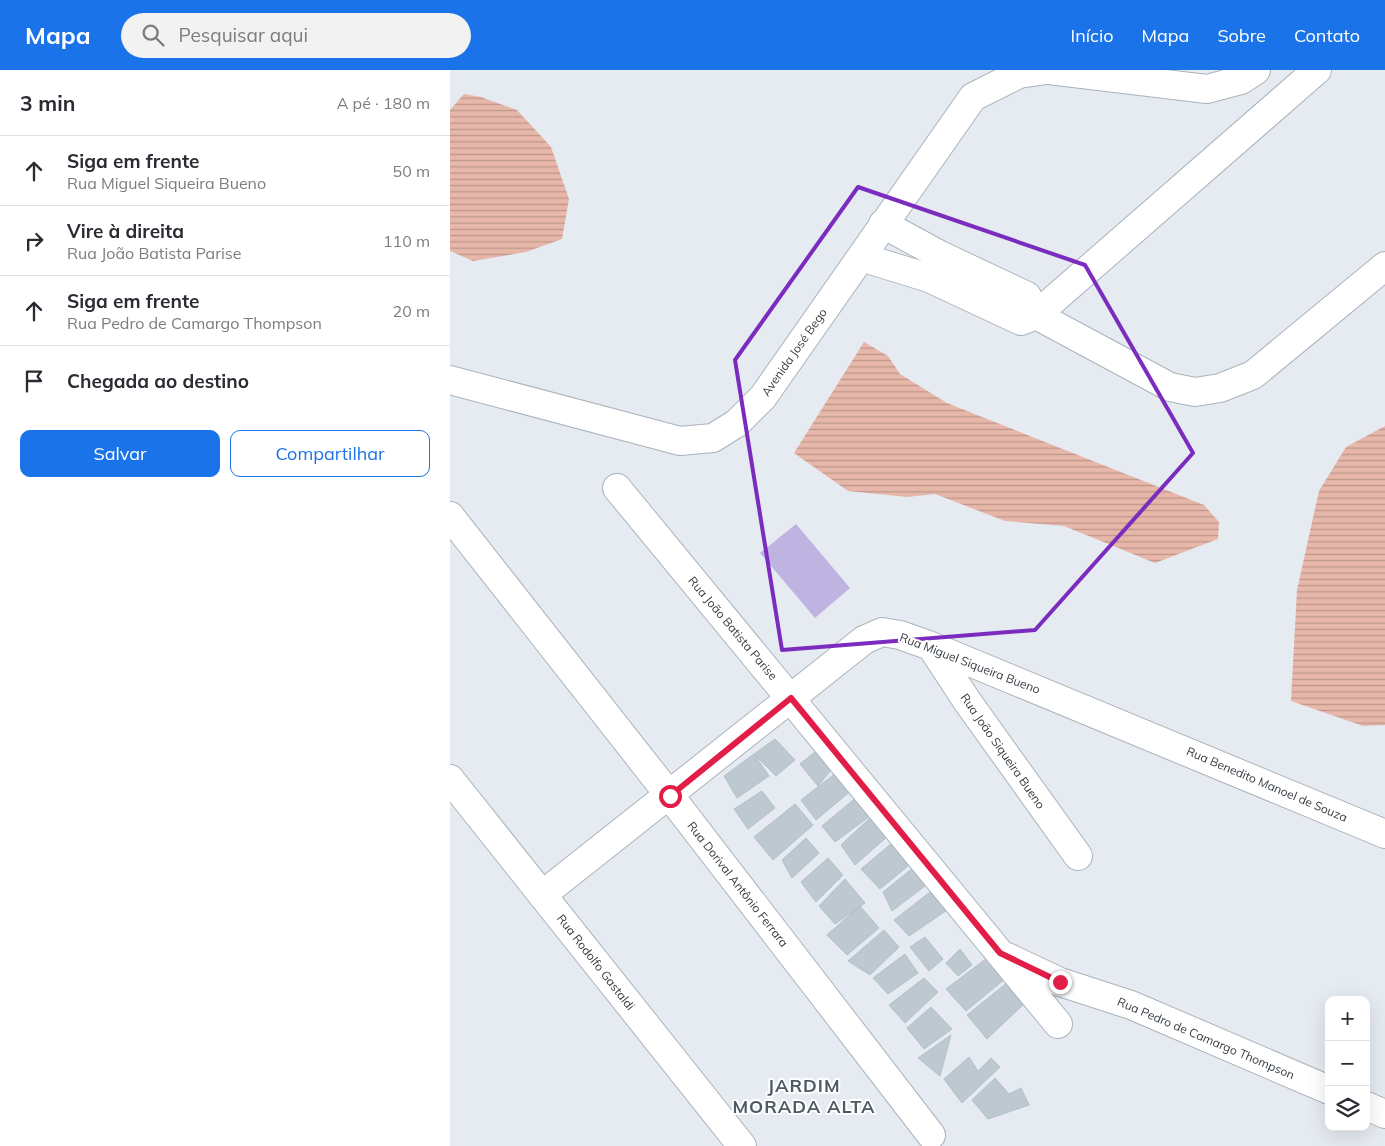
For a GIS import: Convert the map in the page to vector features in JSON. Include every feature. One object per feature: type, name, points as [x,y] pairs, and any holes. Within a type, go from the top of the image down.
[{"type":"street","name":"Avenida José Bego","points":[[450,380],[680,442],[713,438],[737,423],[763,397],[973,98],[1019,74],[1048,70],[1207,89],[1241,80],[1256,70]]},
{"type":"street","points":[[861,257],[929,278],[1021,321],[1036,316],[1317,70]]},
{"type":"street","points":[[883,224],[940,255],[1027,296],[1036,316],[1170,387],[1195,392],[1220,388],[1253,375],[1385,266]]},
{"type":"street","name":"Rua João Batista Parise","points":[[617,488],[1058,1024]]},
{"type":"street","name":"Rua Dorival Antônio Ferrara","points":[[450,516],[670,796],[931,1135]]},
{"type":"street","name":"Rua Miguel Siqueira Bueno","points":[[542,895],[670,796],[864,640],[882,632],[900,635],[931,646],[1149,735]]},
{"type":"street","name":"Rua João Siqueira Bueno","points":[[931,646],[1078,856]]},
{"type":"street","name":"Rua Benedito Manoel de Souza","points":[[1149,735],[1385,834]]},
{"type":"street","name":"Rua Rodolfo Gastaldi","points":[[450,779],[742,1146]]},
{"type":"street","name":"Rua Pedro de Camargo Thompson","points":[[1000,953],[1060,982],[1131,1005],[1325,1088]]},
{"type":"street","points":[[1370,1108],[1385,1114]]},
{"type":"highlighted area","points":[[858,187],[1085,265],[1193,453],[1035,630],[782,650],[735,360]]},
{"type":"shaded area","points":[[464,94],[481,97],[517,110],[551,147],[569,199],[562,239],[526,252],[473,261],[450,251],[450,110]]},
{"type":"shaded area","points":[[864,342],[888,356],[900,374],[947,403],[1204,505],[1219,522],[1218,539],[1155,563],[1064,526],[1005,521],[935,494],[907,497],[848,491],[794,453]]},
{"type":"shaded area","points":[[1385,426],[1385,725],[1363,726],[1291,701],[1297,590],[1319,491],[1346,447]]},
{"type":"shaded area","points":[[796,524],[850,588],[815,618],[760,553]]},
{"type":"building","points":[[775,739],[795,760],[776,776],[754,754]]},
{"type":"building","points":[[816,751],[831,770],[818,786],[800,764]]},
{"type":"building","points":[[754,754],[769,776],[737,798],[724,776]]},
{"type":"building","points":[[845,766],[858,785],[816,820],[801,800]]},
{"type":"building","points":[[762,791],[775,808],[748,829],[734,809]]},
{"type":"building","points":[[864,791],[878,810],[835,842],[822,826]]},
{"type":"building","points":[[795,804],[813,825],[773,860],[754,837]]},
{"type":"building","points":[[872,816],[889,835],[855,865],[841,845]]},
{"type":"building","points":[[806,838],[819,853],[792,878],[782,860]]},
{"type":"building","points":[[898,838],[913,862],[880,889],[861,869]]},
{"type":"building","points":[[828,858],[843,875],[816,902],[801,882]]},
{"type":"building","points":[[913,868],[925,886],[892,911],[883,892]]},
{"type":"building","points":[[845,879],[865,903],[835,924],[819,906]]},
{"type":"building","points":[[938,886],[956,904],[909,936],[894,920]]},
{"type":"building","points":[[860,906],[879,928],[847,955],[827,935]]},
{"type":"building","points":[[884,930],[899,947],[870,975],[848,961]]},
{"type":"building","points":[[925,937],[943,959],[929,971],[910,947]]},
{"type":"building","points":[[960,949],[972,965],[958,976],[946,963]]},
{"type":"building","points":[[905,954],[918,973],[888,994],[873,978]]},
{"type":"building","points":[[991,955],[1005,979],[966,1011],[946,989]]},
{"type":"building","points":[[924,978],[938,992],[905,1023],[889,1005]]},
{"type":"building","points":[[1008,982],[1025,1003],[987,1039],[967,1015]]},
{"type":"building","points":[[931,1007],[952,1029],[924,1049],[907,1028]]},
{"type":"building","points":[[951,1035],[940,1076],[918,1058]]},
{"type":"building","points":[[969,1057],[978,1071],[991,1058],[1000,1067],[962,1103],[944,1079]]},
{"type":"building","points":[[995,1078],[1009,1094],[1021,1088],[1029,1105],[988,1119],[972,1100]]},
{"type":"district","name":"JARDIM MORADA ALTA","points":[[804,1095]]},
{"type":"route","points":[[670,796],[791,698],[1000,953],[1060,982]]}]
